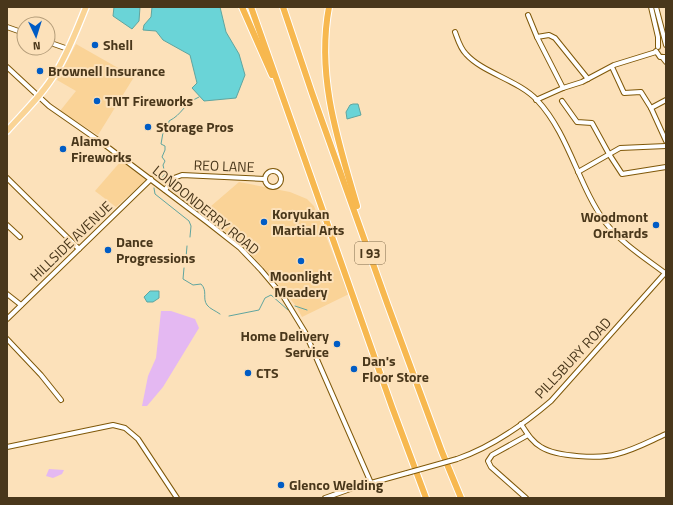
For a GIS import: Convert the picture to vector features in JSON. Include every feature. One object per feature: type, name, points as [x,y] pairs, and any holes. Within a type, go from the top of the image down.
[{"type":"highway","points":[[242,7],[288,111]]},
{"type":"highway","name":"I 93","points":[[251,7],[392,407],[426,498]]},
{"type":"highway","name":"I 93","points":[[283,7],[314,100],[442,452],[461,498]]},
{"type":"highway","points":[[329,7],[325,39],[325,64],[328,98],[368,248]]},
{"type":"main road","points":[[7,131],[38,97],[56,72],[68,49],[86,7]]},
{"type":"street","points":[[536,100],[588,79],[612,67],[656,52],[658,47],[658,37],[651,7]]},
{"type":"street","points":[[656,7],[666,45],[658,47]]},
{"type":"street","points":[[528,15],[536,37],[563,88]]},
{"type":"street","points":[[456,32],[460,46],[469,57],[514,83],[536,100],[550,118],[605,221],[615,233],[666,273]]},
{"type":"street","points":[[536,37],[549,35],[555,38],[588,79]]},
{"type":"street","points":[[56,45],[68,49]]},
{"type":"street","points":[[656,52],[664,57],[666,62]]},
{"type":"street","name":"LONDONDERRY ROAD","points":[[7,67],[38,97],[151,179],[240,248],[261,270],[282,296],[301,325],[314,350],[371,483]]},
{"type":"street","points":[[612,67],[624,92],[641,92],[651,108],[666,141]]},
{"type":"street","points":[[651,108],[666,100]]},
{"type":"street","points":[[562,101],[577,122],[592,123],[622,174],[666,167]]},
{"type":"street","points":[[578,172],[620,148],[666,146]]},
{"type":"street","name":"REO LANE","points":[[274,170],[279,173],[282,178],[280,183],[274,187],[267,184],[265,179],[269,172],[274,170]]},
{"type":"street","name":"REO LANE","points":[[165,190],[174,178],[182,175],[265,179]]},
{"type":"street","points":[[7,178],[79,249]]},
{"type":"street","name":"HILLSIDE AVENUE","points":[[7,320],[151,179]]},
{"type":"street","points":[[7,225],[20,237]]},
{"type":"street","name":"PILLSBURY ROAD","points":[[325,498],[371,483],[457,459],[485,448],[538,412],[566,386],[666,273]]},
{"type":"street","points":[[7,294],[21,305]]},
{"type":"street","points":[[7,339],[41,375],[61,400]]},
{"type":"street","points":[[521,424],[528,435],[540,446],[549,451],[602,457],[618,454],[666,434]]},
{"type":"street","points":[[7,448],[39,442],[102,426],[122,426],[132,432],[138,439],[177,498]]},
{"type":"street","points":[[526,498],[491,467],[488,461],[492,454],[528,435]]},
{"type":"shaded area","points":[[76,44],[134,77],[98,135],[60,111],[76,91],[57,80]]},
{"type":"shaded area","points":[[121,161],[146,180],[116,207],[95,191]]},
{"type":"shaded area","points":[[239,182],[290,192],[307,199],[314,206],[349,294],[302,317],[296,306],[275,280],[243,246],[203,213]]},
{"type":"shaded area","points":[[161,311],[171,311],[195,319],[199,328],[163,387],[147,406],[142,406],[148,376],[156,358]]},
{"type":"shaded area","points":[[49,469],[64,470],[62,474],[53,478],[46,476]]},
{"type":"water","points":[[114,7],[140,7],[139,21],[132,29],[113,16]]},
{"type":"water","points":[[152,7],[220,7],[226,32],[239,54],[245,75],[236,98],[204,101],[192,88],[197,83],[190,55],[163,40],[156,31],[143,30],[144,25],[151,17]]},
{"type":"water","points":[[358,104],[361,115],[347,119],[346,112],[350,105]]},
{"type":"water","points":[[150,291],[159,291],[159,298],[153,302],[147,302],[144,297]]},
{"type":"waterway","points":[[161,179],[165,174],[163,165],[165,161],[162,157],[165,146],[161,144],[164,127],[168,126],[169,121],[199,97]]},
{"type":"waterway","points":[[154,188],[155,194],[189,221],[191,226],[190,237]]},
{"type":"waterway","points":[[186,258],[187,246]]},
{"type":"waterway","points":[[184,268],[183,279],[193,285],[201,284],[204,289],[207,305],[220,314]]},
{"type":"waterway","points":[[229,316],[259,310],[265,298],[271,295],[288,310]]},
{"type":"waterway","points":[[295,306],[307,310]]},
{"type":"place","name":"Shell","points":[[95,45]]},
{"type":"place","name":"Brownell Insurance","points":[[40,71]]},
{"type":"place","name":"TNT Fireworks","points":[[97,101]]},
{"type":"place","name":"Storage Pros","points":[[148,127]]},
{"type":"place","name":"Alamo Fireworks","points":[[63,149]]},
{"type":"place","name":"Koryukan Martial Arts","points":[[264,222]]},
{"type":"place","name":"Woodmont Orchards","points":[[656,225]]},
{"type":"place","name":"Dance Progressions","points":[[108,250]]},
{"type":"place","name":"Moonlight Meadery","points":[[301,261]]},
{"type":"place","name":"Home Delivery Service","points":[[337,344]]},
{"type":"place","name":"Dan's Floor Store","points":[[354,369]]},
{"type":"place","name":"CTS","points":[[248,373]]},
{"type":"place","name":"Glenco Welding","points":[[281,485]]}]
